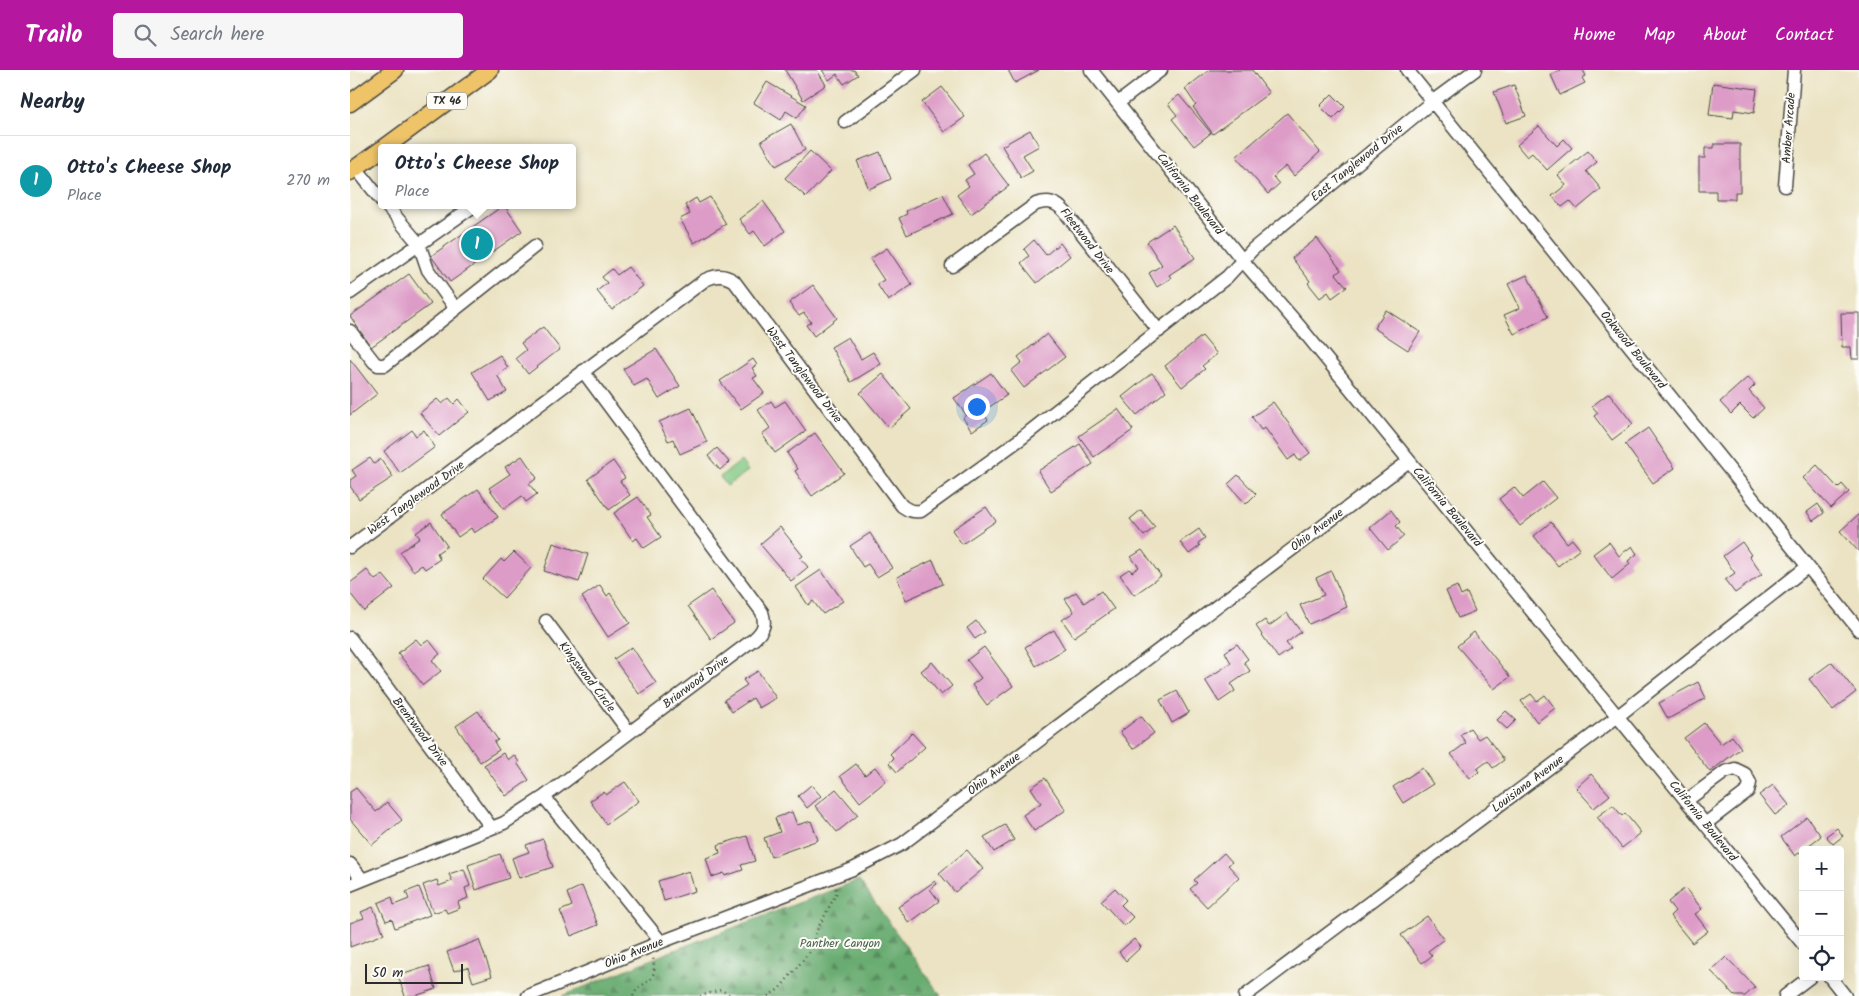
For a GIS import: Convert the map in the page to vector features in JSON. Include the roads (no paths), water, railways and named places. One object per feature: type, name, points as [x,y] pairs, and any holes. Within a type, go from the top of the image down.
[{"type":"main road","points":[[350,103],[395,70]]},
{"type":"main road","name":"TX 46","points":[[388,144],[490,70]]},
{"type":"main road","name":"TX 46","points":[[353,170],[378,152]]},
{"type":"street","points":[[845,122],[915,70]]},
{"type":"street","name":"California Boulevard","points":[[1091,70],[1243,260],[1301,328],[1799,939]]},
{"type":"street","points":[[1118,103],[1161,70]]},
{"type":"street","name":"Oakwood Boulevard","points":[[1407,70],[1807,568],[1859,630]]},
{"type":"street","name":"East Tanglewood Drive","points":[[1243,260],[1253,249],[1433,101],[1475,70]]},
{"type":"street","name":"Amber Arcade","points":[[1785,186],[1794,70]]},
{"type":"street","points":[[353,170],[378,197]]},
{"type":"street","name":"Fleetwood Drive","points":[[952,266],[1036,204],[1045,201],[1053,202],[1065,212],[1158,331]]},
{"type":"street","points":[[389,209],[419,244],[428,270],[456,309]]},
{"type":"street","points":[[350,292],[469,209]]},
{"type":"street","points":[[350,331],[374,362],[383,366],[535,246]]},
{"type":"street","name":"West Tanglewood Drive","points":[[350,547],[463,464],[705,280],[720,275],[734,281],[902,506],[915,512],[921,511],[1019,440],[1227,277],[1243,260]]},
{"type":"street","name":"Briarwood Drive","points":[[350,885],[504,822],[544,797],[760,633],[764,627],[762,612],[583,371]]},
{"type":"street","name":"Ohio Avenue","points":[[528,996],[656,944],[853,869],[902,844],[1409,462]]},
{"type":"street","name":"Louisiana Avenue","points":[[1245,996],[1618,716],[1807,568]]},
{"type":"street","name":"Kingswood Circle","points":[[546,621],[629,732]]},
{"type":"street","name":"Brentwood Drive","points":[[350,638],[491,827]]},
{"type":"street","points":[[1686,801],[1725,772],[1735,769],[1745,774],[1750,783],[1748,791],[1705,824]]},
{"type":"street","points":[[544,797],[656,944]]},
{"type":"street","points":[[350,864],[362,879]]},
{"type":"street","points":[[1785,996],[1805,981]]},
{"type":"street","points":[[1833,981],[1845,996]]},
{"type":"place","name":"Otto's Cheese Shop","points":[[477,244]]},
{"type":"park label","name":"Panther Canyon","points":[[840,943]]}]
